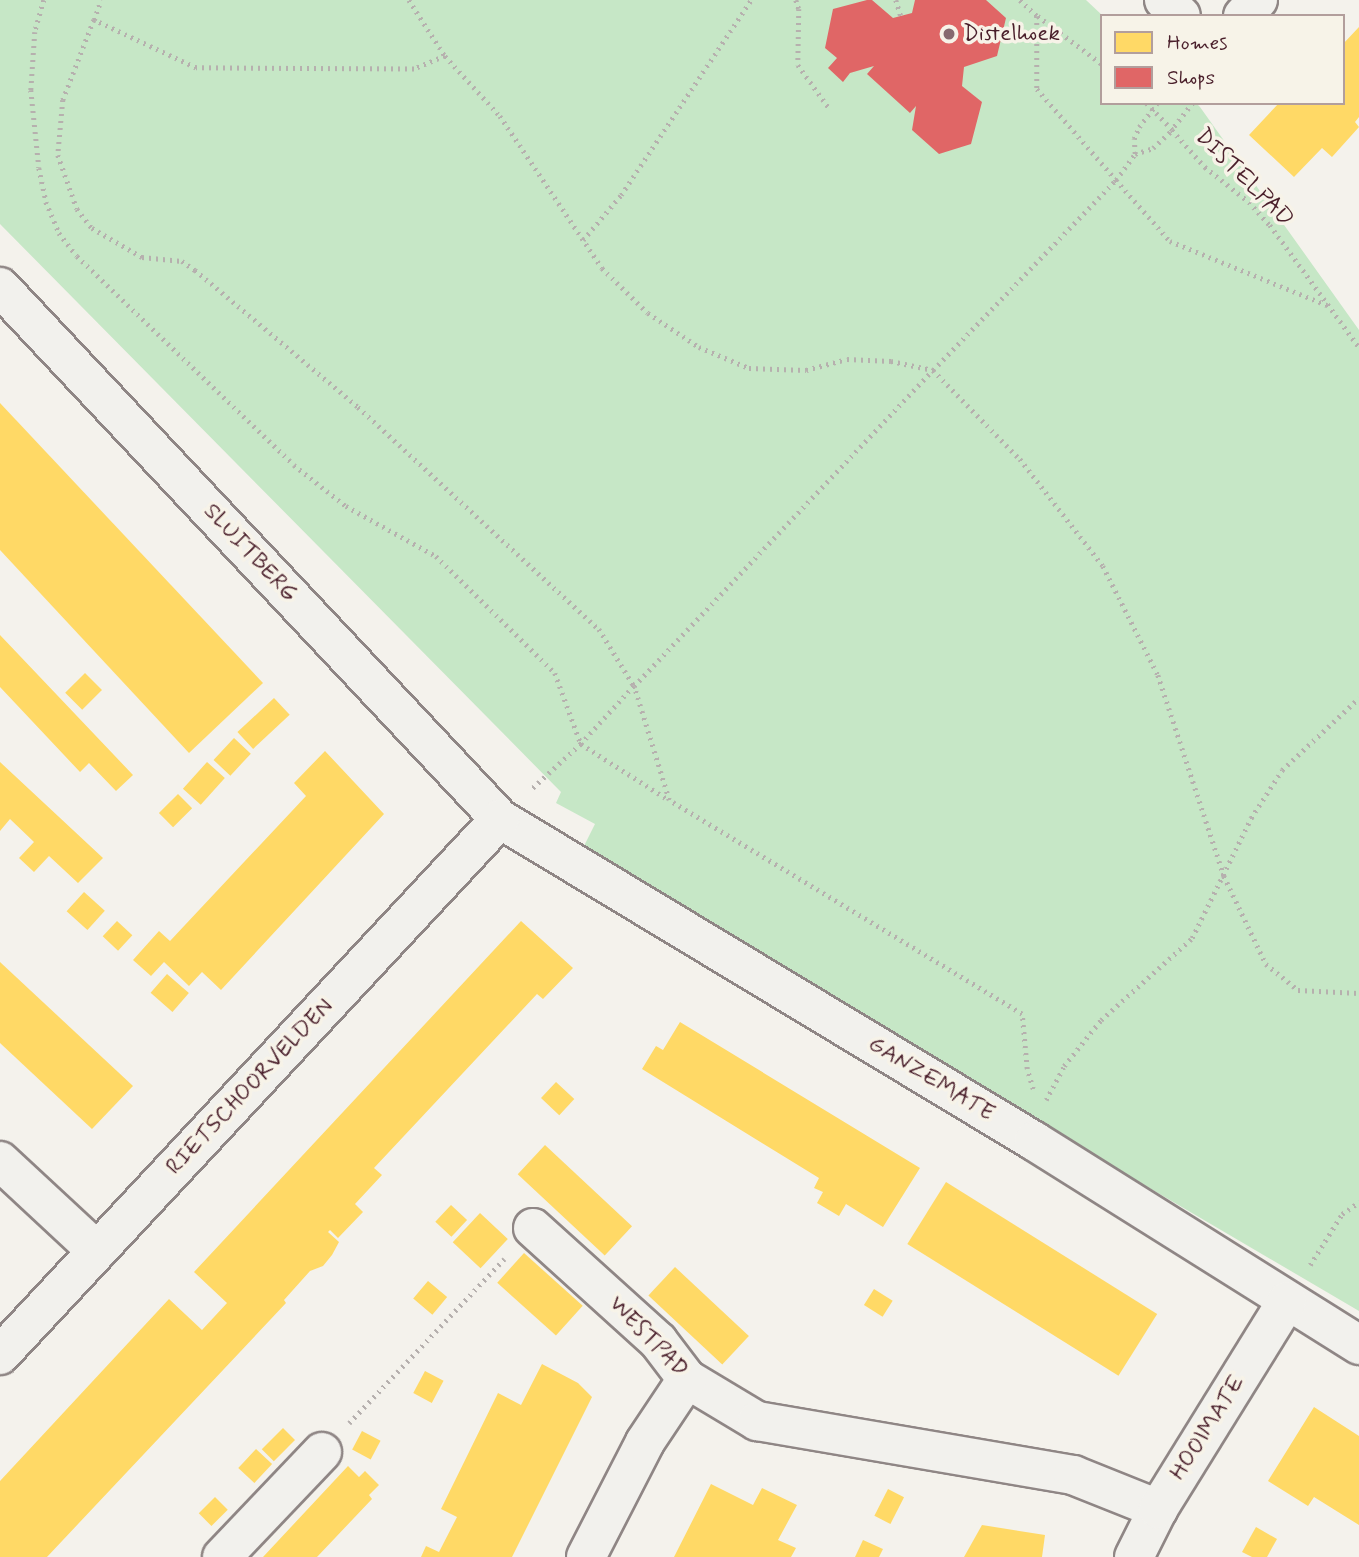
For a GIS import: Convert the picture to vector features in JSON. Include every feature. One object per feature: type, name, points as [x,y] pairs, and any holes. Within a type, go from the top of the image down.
[{"type":"street","points":[[1164,0],[1179,14]]},
{"type":"street","points":[[1245,14],[1258,0]]},
{"type":"street","name":"SLUITBERG","points":[[0,287],[499,819]]},
{"type":"street","name":"GANZEMATE","points":[[499,819],[1038,1125],[1287,1301],[1359,1345]]},
{"type":"street","name":"RIETSCHOORVELDEN","points":[[0,1355],[499,819]]},
{"type":"street","points":[[0,1161],[97,1251]]},
{"type":"street","name":"WESTPAD","points":[[533,1228],[658,1341],[687,1378],[757,1422],[1073,1475],[1158,1509]]},
{"type":"street","name":"HOOIMATE","points":[[1134,1557],[1158,1509],[1287,1301]]},
{"type":"street","points":[[586,1557],[645,1442],[687,1378]]},
{"type":"street","points":[[222,1557],[322,1452]]},
{"type":"path","points":[[44,0],[35,32],[31,90],[39,168],[46,202],[59,233],[77,256],[294,465],[346,506],[436,556],[555,673],[581,744],[1022,1014],[1027,1069],[1038,1125]]},
{"type":"path","points":[[101,0],[63,100],[58,130],[58,155],[77,209],[92,228],[133,253],[142,257],[182,261],[195,270],[358,407],[599,629],[634,685],[669,800]]},
{"type":"path","points":[[410,0],[445,56],[500,116],[602,268],[648,313],[699,346],[749,368],[806,370],[846,359],[891,361],[933,370],[1020,459],[1103,566],[1158,675],[1224,876],[1266,964],[1298,990],[1359,993]]},
{"type":"path","points":[[583,240],[621,195],[751,0]]},
{"type":"path","points":[[796,0],[799,9],[798,65],[829,108]]},
{"type":"path","points":[[896,0],[901,16]]},
{"type":"path","points":[[1020,0],[1037,16],[1100,63]]},
{"type":"path","points":[[1037,16],[1037,89],[1170,241],[1327,304]]},
{"type":"path","points":[[94,20],[196,68],[414,69],[445,56]]},
{"type":"path","points":[[499,819],[581,744],[1115,180],[1135,154],[1153,148],[1172,130],[1148,105]]},
{"type":"path","points":[[1135,154],[1134,139],[1139,127],[1155,105]]},
{"type":"path","name":"DISTELPAD","points":[[1191,105],[1172,130],[1205,167],[1249,202],[1270,225],[1359,348]]},
{"type":"path","points":[[1038,1125],[1064,1066],[1101,1020],[1192,938],[1251,818],[1282,770],[1359,698]]},
{"type":"path","points":[[1287,1301],[1342,1214],[1359,1202]]},
{"type":"path","points":[[322,1452],[533,1228]]},
{"type":"green space","points":[[0,0],[1086,0],[1101,14],[1100,105],[1198,105],[1359,330],[1359,1311],[1044,1126],[584,846],[595,824],[556,803],[561,792],[0,224]]},
{"type":"building: Homes","points":[[1359,27],[1359,117],[1355,122],[1359,127],[1332,157],[1322,148],[1294,177],[1249,135],[1277,105],[1345,105],[1345,42]]},
{"type":"building: Homes","points":[[0,403],[263,683],[189,753],[0,550]]},
{"type":"building: Homes","points":[[0,635],[133,775],[116,791],[89,763],[80,772],[0,687]]},
{"type":"building: Homes","points":[[85,673],[102,690],[82,710],[65,693]]},
{"type":"building: Homes","points":[[274,698],[290,715],[253,749],[237,732]]},
{"type":"building: Homes","points":[[234,738],[251,754],[230,776],[214,760]]},
{"type":"building: Homes","points":[[325,751],[384,814],[221,990],[202,972],[189,986],[164,962],[151,976],[133,960],[159,931],[170,941],[306,796],[294,783]]},
{"type":"building: Homes","points":[[0,762],[103,858],[78,883],[49,856],[34,872],[19,858],[34,842],[10,819],[0,831]]},
{"type":"building: Homes","points":[[207,762],[225,778],[201,805],[183,789]]},
{"type":"building: Homes","points":[[178,794],[192,808],[173,827],[159,813]]},
{"type":"building: Homes","points":[[84,892],[105,911],[87,930],[67,911]]},
{"type":"building: Homes","points":[[117,921],[132,935],[118,951],[103,936]]},
{"type":"building: Homes","points":[[521,921],[573,968],[543,999],[537,994],[374,1168],[382,1175],[355,1204],[363,1212],[338,1238],[330,1230],[328,1232],[339,1242],[323,1266],[310,1271],[284,1300],[286,1303],[47,1557],[0,1557],[0,1481],[169,1299],[202,1330],[227,1303],[194,1272]]},
{"type":"building: Homes","points":[[0,962],[133,1086],[92,1129],[0,1043]]},
{"type":"building: Homes","points":[[167,974],[189,993],[172,1012],[151,993]]},
{"type":"building: Homes","points":[[680,1022],[920,1168],[883,1227],[846,1204],[839,1216],[817,1203],[823,1192],[814,1188],[819,1178],[642,1069],[656,1046],[663,1050]]},
{"type":"building: Homes","points":[[556,1082],[574,1099],[559,1115],[541,1098]]},
{"type":"building: Homes","points":[[545,1145],[632,1226],[605,1255],[518,1174]]},
{"type":"building: Homes","points":[[946,1182],[1157,1314],[1118,1376],[907,1244]]},
{"type":"building: Homes","points":[[451,1205],[467,1220],[451,1237],[435,1222]]},
{"type":"building: Homes","points":[[480,1213],[508,1239],[481,1268],[453,1242]]},
{"type":"building: Homes","points":[[524,1253],[583,1306],[556,1336],[497,1283]]},
{"type":"building: Homes","points":[[675,1267],[749,1336],[722,1364],[648,1296]]},
{"type":"building: Homes","points":[[428,1281],[447,1297],[432,1315],[413,1299]]},
{"type":"building: Homes","points":[[874,1289],[893,1301],[883,1317],[864,1305]]},
{"type":"building: Homes","points":[[542,1364],[578,1383],[592,1397],[512,1557],[421,1557],[426,1546],[439,1552],[457,1517],[441,1509],[498,1393],[521,1405]]},
{"type":"building: Homes","points":[[425,1371],[444,1381],[432,1403],[413,1393]]},
{"type":"building: Homes","points":[[1314,1407],[1359,1436],[1359,1525],[1314,1497],[1308,1506],[1268,1481]]},
{"type":"building: Homes","points":[[283,1428],[295,1440],[274,1461],[262,1449]]},
{"type":"building: Homes","points":[[362,1431],[381,1441],[371,1459],[352,1450]]},
{"type":"building: Homes","points":[[256,1449],[272,1464],[254,1483],[238,1468]]},
{"type":"building: Homes","points":[[348,1466],[359,1477],[365,1471],[379,1485],[369,1495],[372,1499],[317,1557],[263,1557]]},
{"type":"building: Homes","points":[[711,1484],[753,1505],[762,1488],[797,1505],[778,1540],[796,1548],[791,1557],[674,1557]]},
{"type":"building: Homes","points":[[888,1489],[904,1497],[890,1524],[874,1516]]},
{"type":"building: Homes","points":[[215,1497],[228,1510],[211,1526],[199,1513]]},
{"type":"building: Homes","points":[[982,1525],[1045,1535],[1042,1557],[964,1557]]},
{"type":"building: Homes","points":[[1256,1527],[1277,1539],[1267,1557],[1252,1557],[1242,1552]]},
{"type":"building: Homes","points":[[863,1540],[883,1549],[879,1557],[855,1557]]},
{"type":"building: Shops","points":[[872,0],[893,18],[912,13],[915,0],[986,0],[1006,18],[997,56],[964,67],[962,86],[982,102],[971,144],[939,154],[912,130],[916,106],[910,113],[867,74],[874,66],[850,73],[843,82],[828,68],[837,58],[825,48],[833,9]]},
{"type":"place","name":"Distelhoek","points":[[949,34]]}]
